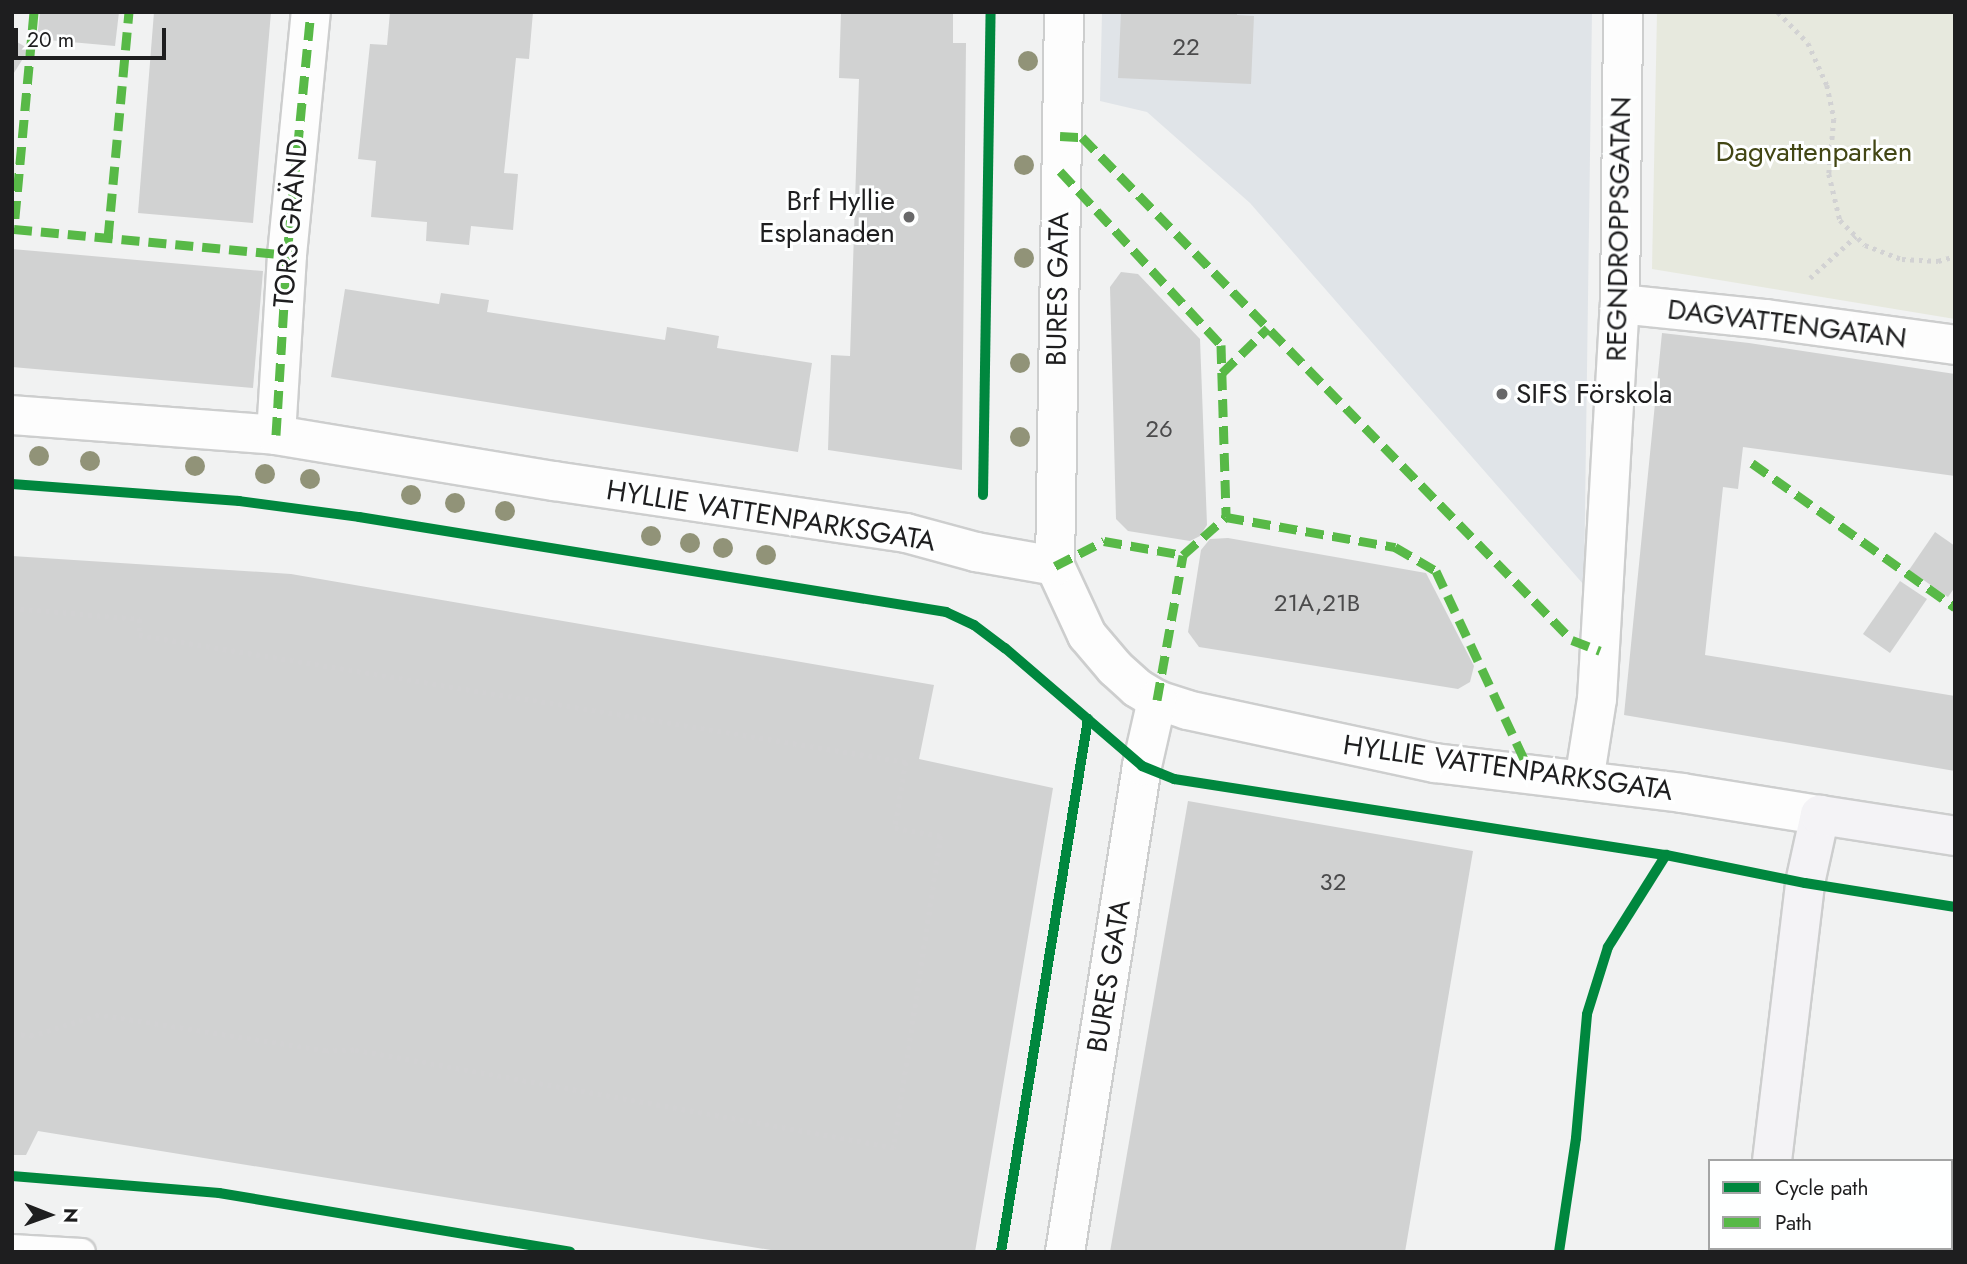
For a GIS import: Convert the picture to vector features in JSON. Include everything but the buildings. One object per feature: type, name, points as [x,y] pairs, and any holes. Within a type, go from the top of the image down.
[{"type":"street","name":"TORS GRÄND","points":[[276,435],[287,255],[311,12]]},
{"type":"street","name":"BURES GATA","points":[[1055,566],[1064,12]]},
{"type":"street","name":"REGNDROPPSGATAN","points":[[1584,781],[1597,699],[1620,304],[1623,12]]},
{"type":"street","name":"DAGVATTENGATAN","points":[[1620,304],[1766,318],[1955,345]]},
{"type":"street","name":"HYLLIE VATTENPARKSGATA","points":[[12,415],[276,435],[554,481],[906,533],[976,552],[1055,566],[1087,635],[1130,682],[1157,700],[1187,710],[1435,763],[1584,781],[1955,836]]},
{"type":"street","name":"BURES GATA","points":[[1065,1252],[1143,766],[1157,700]]},
{"type":"street","points":[[1772,1159],[1805,883],[1820,815]]},
{"type":"lane","points":[[12,1248],[82,1252]]},
{"type":"path","points":[[1778,12],[1808,43],[1826,85],[1834,119],[1829,174],[1840,220],[1865,245],[1902,259],[1938,261],[1955,256]]},
{"type":"path","points":[[12,608],[140,619],[139,635],[906,762],[894,828],[941,836],[894,1148],[354,1050],[326,1051],[99,1015],[33,1036],[12,1034]]},
{"type":"shaded area","name":"SIFS Förskola","points":[[1102,12],[1592,12],[1584,585],[1250,203],[1147,112],[1100,101]]},
{"type":"green space","name":"Dagvattenparken","points":[[1657,12],[1955,12],[1955,319],[1652,269]]},
{"type":"marked path","points":[[34,12],[14,229],[287,255]]},
{"type":"marked path","points":[[108,238],[129,12]]},
{"type":"marked path","points":[[276,435],[287,255],[311,12]]},
{"type":"marked path","points":[[1060,136],[1082,137],[1572,640],[1600,651]]},
{"type":"marked path","points":[[1060,171],[1221,345],[1226,517],[1395,547],[1436,571],[1531,774]]},
{"type":"marked path","points":[[1222,373],[1268,328]]},
{"type":"marked path","points":[[1752,463],[1955,607]]},
{"type":"marked path","points":[[1157,700],[1183,555],[1226,517]]},
{"type":"marked path","points":[[1055,566],[1104,541],[1183,555]]},
{"type":"cycle path","points":[[983,495],[991,12]]},
{"type":"cycle path","points":[[12,484],[239,501],[359,517],[946,612],[974,625],[1005,648],[1142,766],[1174,779],[1666,855],[1805,883],[1955,907]]},
{"type":"cycle path","points":[[1001,1252],[1088,719]]},
{"type":"cycle path","points":[[1559,1252],[1576,1138],[1587,1014],[1608,947],[1666,855]]},
{"type":"cycle path","points":[[12,1176],[219,1193],[570,1252]]},
{"type":"place","name":"Brf Hyllie Esplanaden","points":[[909,217]]},
{"type":"place","name":"SIFS Förskola","points":[[1502,394]]}]
